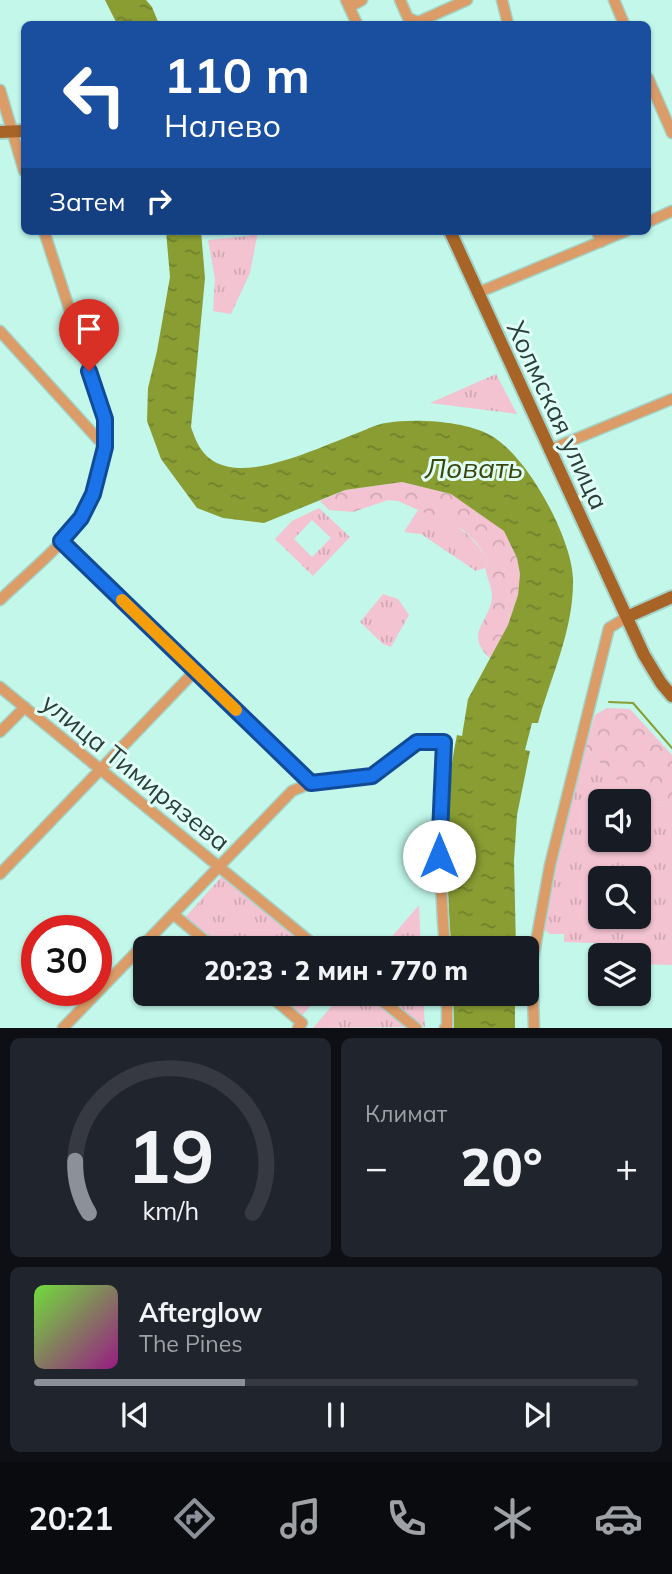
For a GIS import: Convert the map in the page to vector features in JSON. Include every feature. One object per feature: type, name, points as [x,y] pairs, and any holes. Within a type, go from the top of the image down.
[{"type":"main road","name":"Холмская улица","points":[[452,235],[644,654],[660,683],[672,696]]},
{"type":"main road","points":[[627,617],[672,597]]},
{"type":"street","points":[[356,21],[347,3],[362,0]]},
{"type":"street","points":[[400,0],[408,18],[416,21]]},
{"type":"street","points":[[420,21],[467,0]]},
{"type":"street","points":[[502,0],[507,21]]},
{"type":"street","points":[[614,0],[623,21]]},
{"type":"street","points":[[651,85],[672,133]]},
{"type":"street","points":[[0,90],[21,162]]},
{"type":"street","points":[[651,221],[672,211]]},
{"type":"street","points":[[0,600],[81,518],[93,494],[105,447],[105,419],[45,235]]},
{"type":"street","points":[[598,235],[601,242]]},
{"type":"street","points":[[477,293],[617,235]]},
{"type":"street","points":[[1,336],[105,447]]},
{"type":"street","points":[[549,450],[672,399]]},
{"type":"street","points":[[61,541],[311,783]]},
{"type":"street","points":[[534,1028],[533,964],[550,865],[609,628],[627,617]]},
{"type":"street","points":[[0,874],[195,671]]},
{"type":"street","name":"улица Тимирязева","points":[[0,687],[303,936]]},
{"type":"street","points":[[0,732],[25,707]]},
{"type":"street","points":[[63,1028],[292,791],[311,783],[372,776],[417,742],[444,742],[439,818],[444,936]]},
{"type":"street","points":[[173,914],[200,936]]},
{"type":"street","points":[[280,1006],[300,1025]]},
{"type":"street","points":[[389,1006],[416,1028]]},
{"type":"street","points":[[445,1028],[447,1006]]},
{"type":"green space","points":[[257,235],[250,273],[231,314],[213,311],[215,279],[208,240]]},
{"type":"green space","points":[[496,374],[517,414],[430,403]]},
{"type":"green space","points":[[402,482],[451,494],[504,530],[517,558],[520,574],[518,595],[508,625],[491,659],[483,650],[478,635],[492,597],[485,568],[489,561],[476,542],[463,530],[398,501],[388,500],[353,512],[329,510],[320,501],[345,490]]},
{"type":"green space","points":[[319,508],[350,537],[313,576],[275,539],[292,521]],"holes":[[[312,520],[331,538],[312,557],[294,539]]]},
{"type":"green space","points":[[418,510],[467,534],[489,561],[485,568],[476,571],[421,534],[404,532]]},
{"type":"green space","points":[[383,594],[398,599],[409,615],[391,647],[383,644],[360,622]]},
{"type":"green space","points":[[607,708],[630,709],[672,755],[672,810],[651,799],[651,789],[632,789],[620,783],[585,747],[595,715]]},
{"type":"green space","points":[[585,747],[620,783],[632,789],[588,789],[588,852],[651,852],[651,799],[672,810],[672,965],[651,964],[651,943],[564,942],[564,934],[550,934],[544,930],[554,868]]},
{"type":"green space","points":[[222,876],[297,936],[203,936],[183,920]]},
{"type":"green space","points":[[419,905],[420,936],[392,936]]},
{"type":"green space","points":[[288,1006],[310,1006],[301,1017]]},
{"type":"green space","points":[[332,1006],[424,1006],[425,1027],[313,1028]]},
{"type":"water","points":[[105,0],[146,0],[158,21],[116,21]]},
{"type":"water","name":"Ловать","points":[[166,235],[201,235],[205,278],[191,427],[198,444],[213,461],[228,467],[252,468],[300,455],[383,424],[439,422],[480,430],[504,445],[545,499],[571,562],[572,598],[561,652],[538,723],[532,723],[525,750],[530,751],[517,815],[514,861],[516,936],[450,936],[447,868],[449,788],[457,735],[462,736],[468,699],[508,625],[518,595],[520,574],[517,558],[504,531],[451,494],[402,482],[345,490],[264,523],[223,518],[197,508],[161,459],[147,421],[148,388],[170,277]]},
{"type":"water","points":[[453,1006],[515,1006],[515,1028],[454,1028]]},
{"type":"waterway","points":[[609,702],[633,703],[672,748]]},
{"type":"slow traffic","points":[[122,600],[236,710]]},
{"type":"route","points":[[89,371],[105,419],[105,447],[93,494],[81,518],[61,541],[311,783],[372,776],[417,742],[444,742],[439,856]]}]
